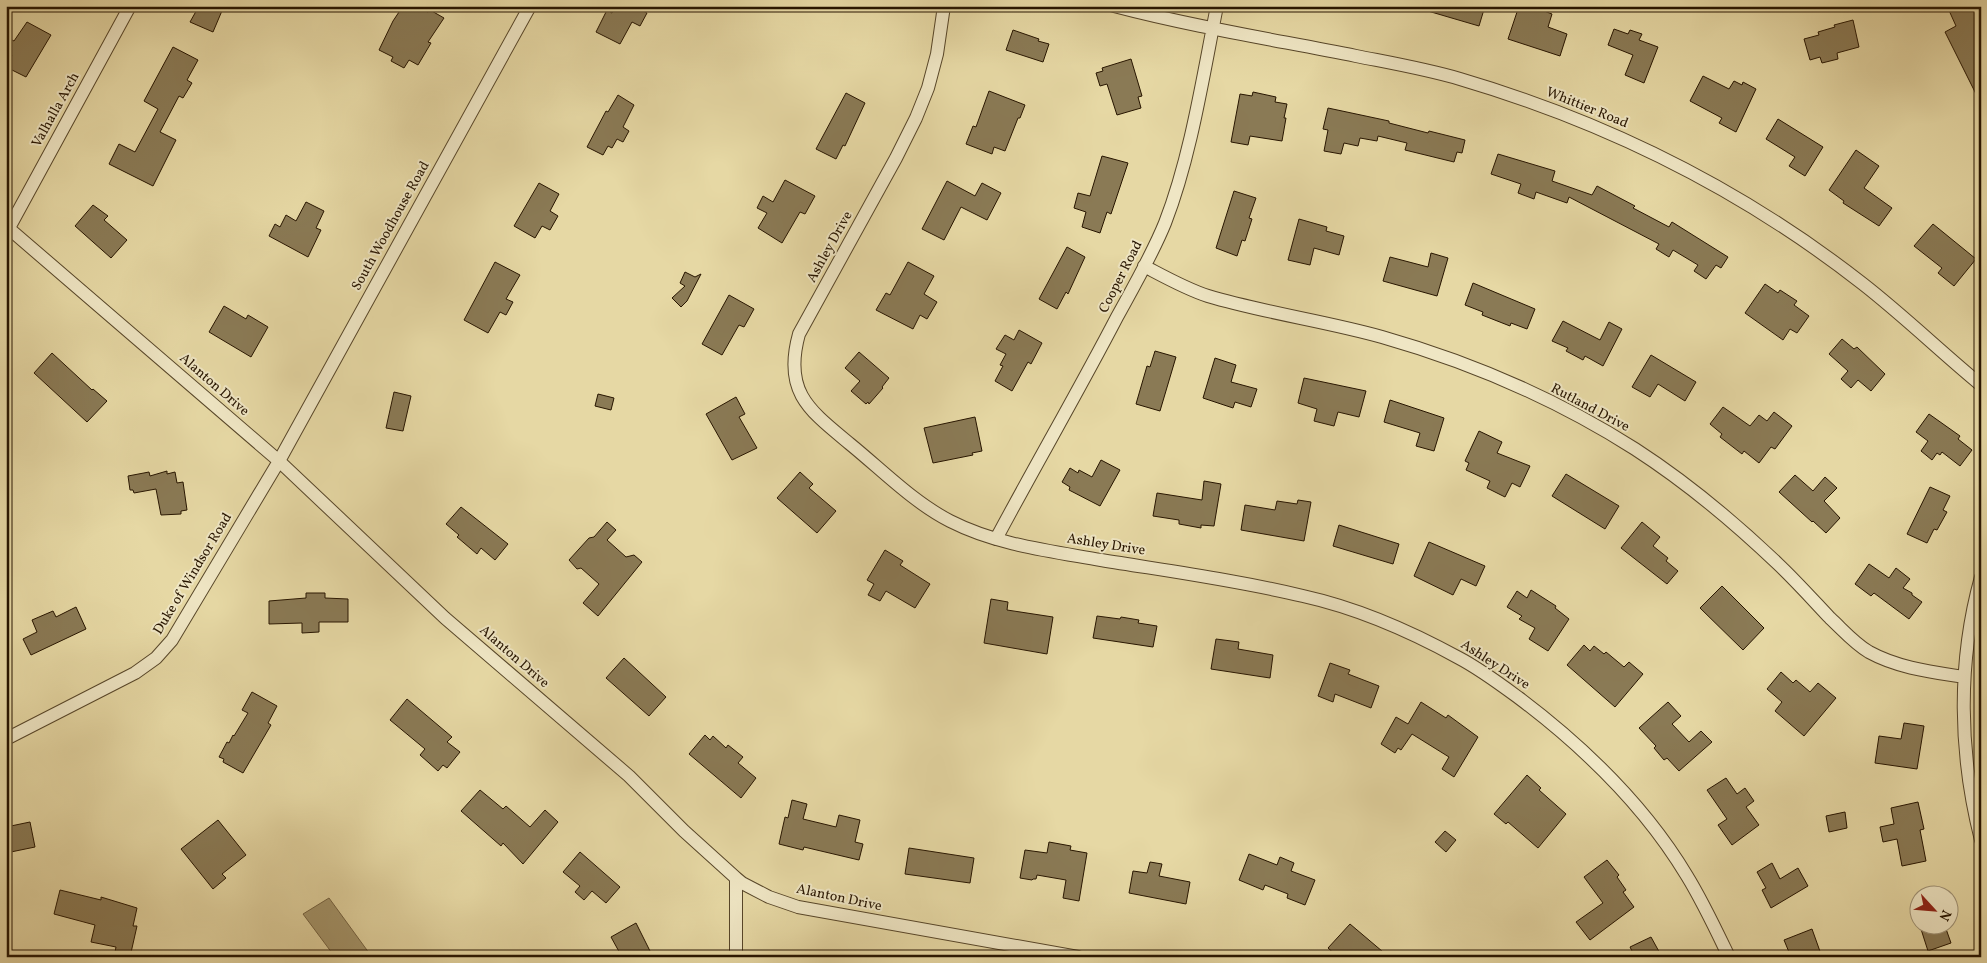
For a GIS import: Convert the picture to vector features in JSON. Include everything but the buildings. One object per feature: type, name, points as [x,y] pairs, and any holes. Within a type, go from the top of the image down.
[{"type":"street","name":"Valhalla Arch","points":[[7,227],[130,6]]},
{"type":"street","name":"South Woodhouse Road","points":[[279,461],[530,6]]},
{"type":"street","name":"Ashley Drive","points":[[944,6],[937,54],[928,88],[916,118],[799,334],[794,351],[793,365],[796,382],[802,398],[824,423],[923,504],[950,520],[996,539],[1035,549],[1250,584],[1306,596],[1392,624],[1460,658],[1494,679],[1554,724],[1601,768],[1631,800],[1686,875],[1728,957]]},
{"type":"street","name":"Whittier Road","points":[[1114,6],[1212,28],[1414,67],[1459,78],[1600,128],[1660,155],[1752,207],[1804,240],[1862,283],[1911,323],[1981,385]]},
{"type":"street","name":"Cooper Road","points":[[996,539],[1144,266],[1164,224],[1176,191],[1217,6]]},
{"type":"street","name":"Alanton Drive","points":[[7,227],[279,461],[445,618],[629,776],[684,831],[742,883],[798,907],[1078,957]]},
{"type":"street","name":"Rutland Drive","points":[[1144,266],[1178,284],[1206,295],[1381,336],[1442,356],[1565,409],[1642,454],[1677,478],[1736,525],[1778,564],[1852,641],[1869,652],[1891,662],[1926,671],[1964,677]]},
{"type":"street","name":"Duke of Windsor Road","points":[[6,739],[136,673],[156,658],[172,640],[279,461]]},
{"type":"street","points":[[1981,577],[1969,632],[1964,677],[1963,717],[1967,764],[1981,840]]},
{"type":"street","points":[[736,878],[736,957]]},
{"type":"shaded area","points":[[329,898],[372,957],[335,957],[303,914]]}]
